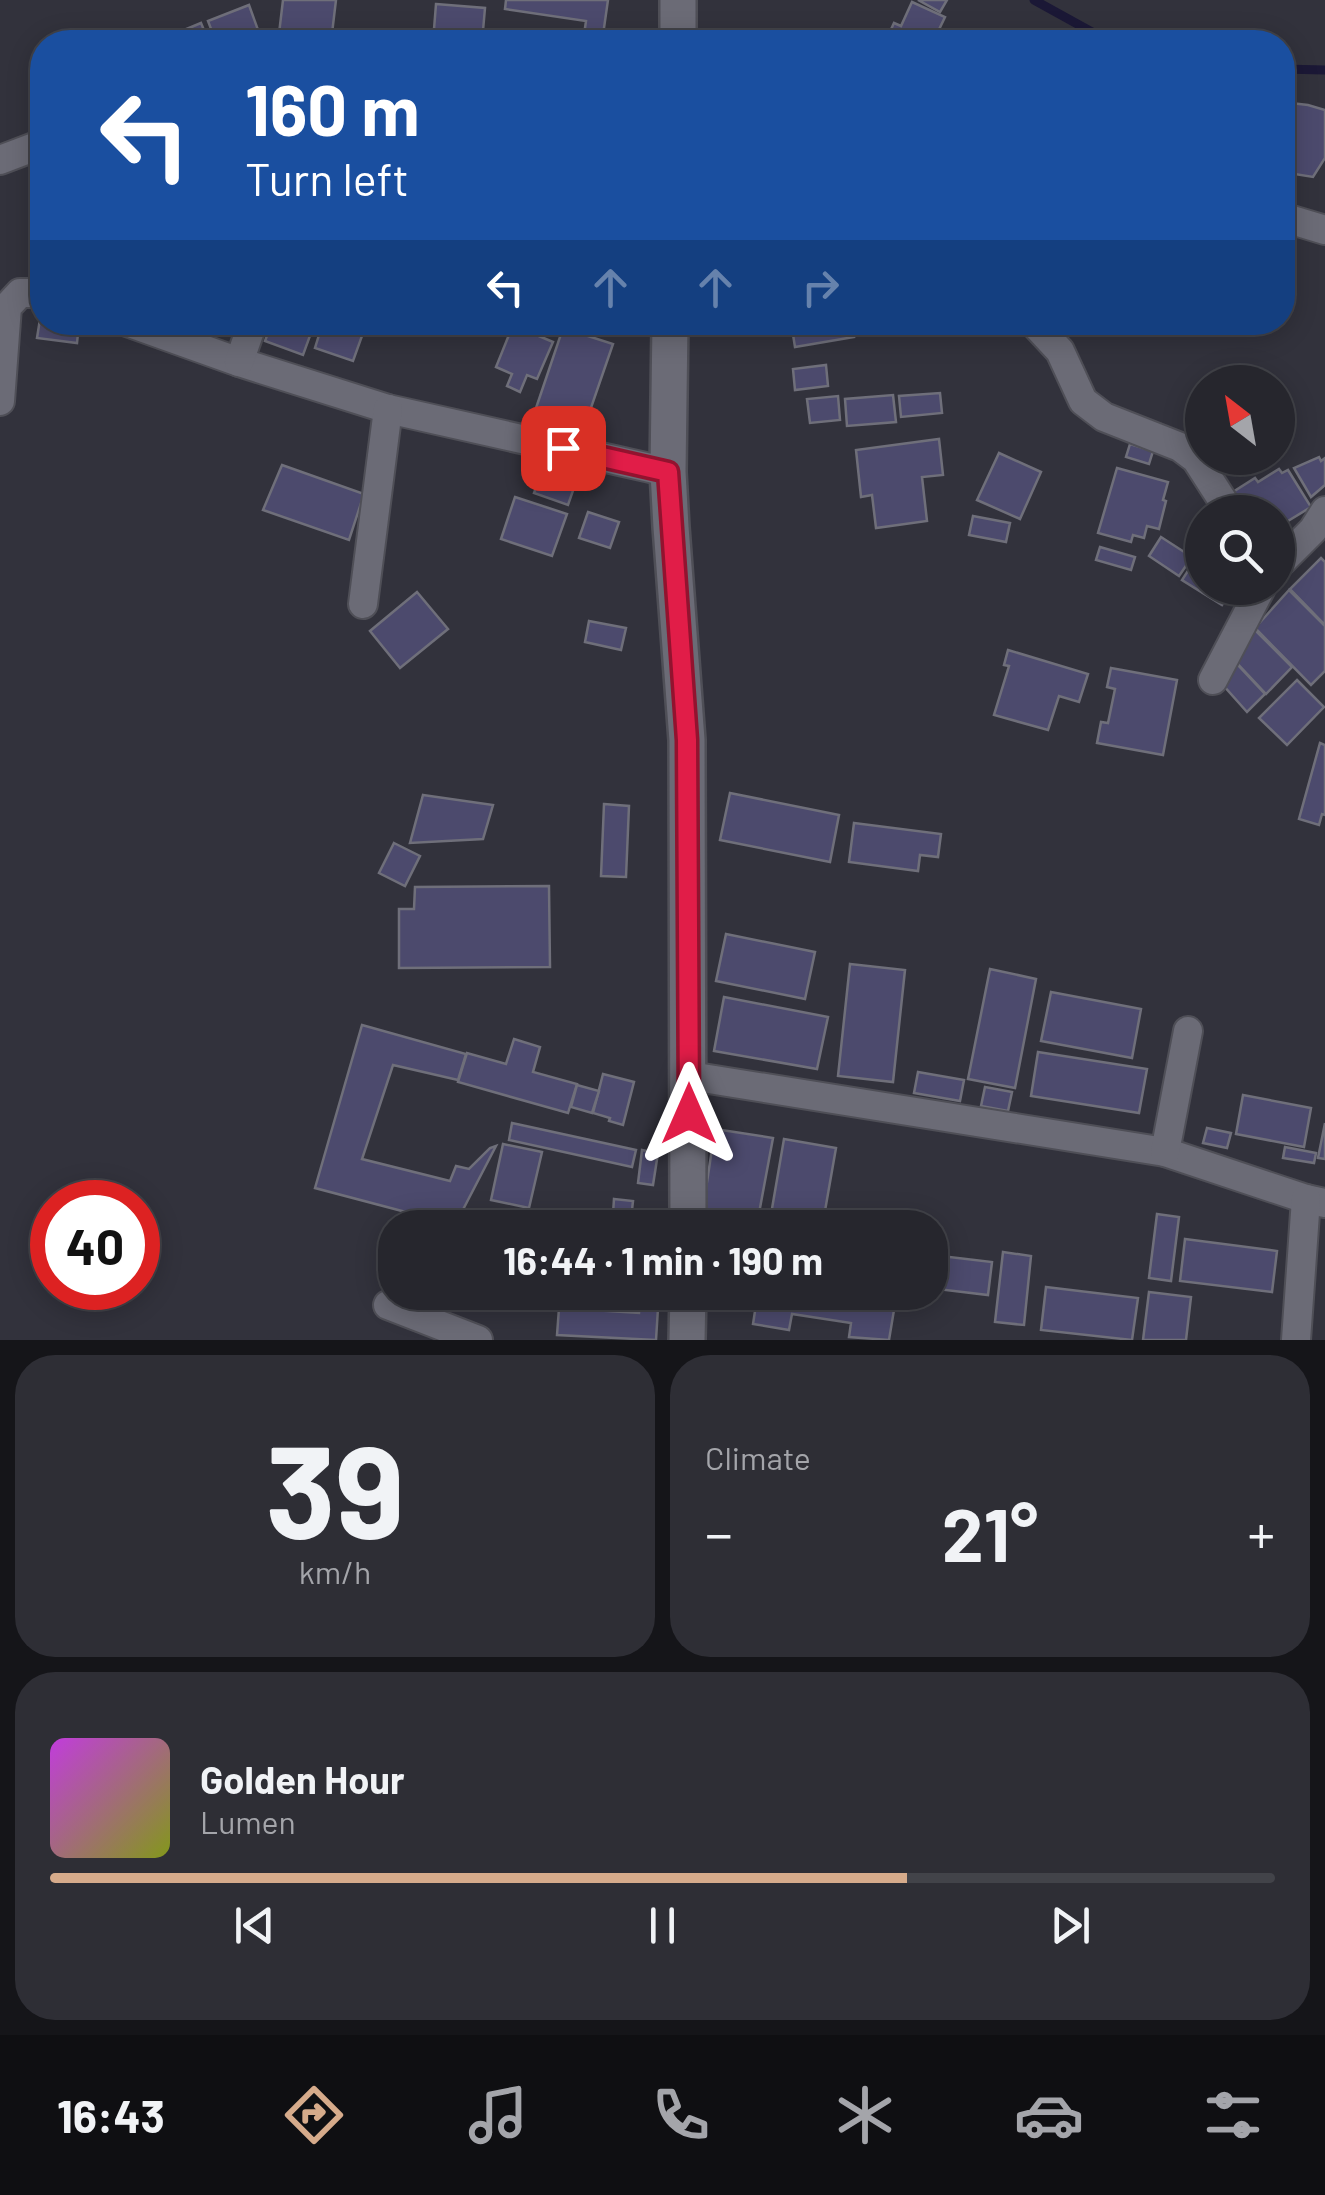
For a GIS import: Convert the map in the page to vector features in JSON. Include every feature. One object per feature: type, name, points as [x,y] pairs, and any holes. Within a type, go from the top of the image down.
[{"type":"street","points":[[678,0],[678,30]]},
{"type":"street","points":[[0,160],[30,149]]},
{"type":"street","points":[[1295,221],[1325,230]]},
{"type":"street","points":[[0,401],[7,307],[20,294],[30,294]]},
{"type":"street","points":[[163,335],[388,409],[668,472]]},
{"type":"street","points":[[239,362],[248,335]]},
{"type":"street","points":[[670,335],[668,472],[687,740],[688,1210]]},
{"type":"street","points":[[1050,335],[1083,401],[1104,417],[1180,447],[1196,459],[1219,495]]},
{"type":"street","points":[[363,604],[388,409]]},
{"type":"street","points":[[1295,548],[1325,510]]},
{"type":"street","points":[[1213,680],[1252,605]]},
{"type":"street","points":[[1165,1152],[1188,1030]]},
{"type":"street","points":[[690,1076],[1165,1152],[1315,1201],[1296,1340]]},
{"type":"street","points":[[401,1310],[478,1340]]},
{"type":"street","points":[[687,1340],[688,1310]]},
{"type":"building","points":[[283,0],[336,0],[332,30],[279,30]]},
{"type":"building","points":[[506,0],[608,0],[604,30],[585,30],[586,21],[505,9]]},
{"type":"building","points":[[918,0],[947,0],[940,12]]},
{"type":"building","points":[[912,2],[945,17],[939,30],[891,30],[894,23],[901,26]]},
{"type":"building","points":[[436,4],[485,8],[483,30],[434,30]]},
{"type":"building","points":[[249,5],[258,30],[211,30],[208,21]]},
{"type":"building","points":[[201,23],[204,30],[184,30]]},
{"type":"building","points":[[1295,104],[1325,110],[1325,158],[1313,177],[1295,174]]},
{"type":"building","points":[[37,335],[78,335],[77,343],[37,338]]},
{"type":"building","points":[[267,335],[310,335],[303,355],[265,341]]},
{"type":"building","points":[[319,335],[362,335],[353,361],[315,348]]},
{"type":"building","points":[[509,335],[537,335],[553,342],[537,379],[527,375],[520,392],[507,386],[512,374],[496,367]]},
{"type":"building","points":[[561,335],[585,335],[613,344],[583,431],[534,414]]},
{"type":"building","points":[[793,335],[854,337],[795,347]]},
{"type":"building","points":[[826,365],[828,386],[795,390],[793,369]]},
{"type":"building","points":[[940,393],[942,413],[901,417],[899,396]]},
{"type":"building","points":[[893,395],[896,422],[847,426],[845,399]]},
{"type":"building","points":[[838,396],[840,420],[810,423],[807,399]]},
{"type":"building","points":[[939,439],[943,475],[922,477],[927,521],[876,528],[872,495],[861,497],[856,450]]},
{"type":"building","points":[[1130,444],[1153,451],[1149,464],[1126,457]]},
{"type":"building","points":[[999,453],[1041,472],[1020,519],[977,500]]},
{"type":"building","points":[[1325,458],[1325,485],[1311,497],[1295,468]]},
{"type":"building","points":[[282,465],[364,494],[349,540],[263,510]]},
{"type":"building","points":[[1117,468],[1168,482],[1159,529],[1147,526],[1144,538],[1133,535],[1131,542],[1098,533]]},
{"type":"building","points":[[542,471],[576,482],[568,505],[534,493]]},
{"type":"building","points":[[1269,475],[1291,475],[1311,507],[1295,517],[1295,495],[1233,492],[1255,478],[1258,482]]},
{"type":"building","points":[[515,497],[567,514],[552,556],[501,539]]},
{"type":"building","points":[[588,512],[619,522],[610,548],[579,538]]},
{"type":"building","points":[[973,516],[1010,523],[1006,542],[969,535]]},
{"type":"building","points":[[1161,537],[1185,552],[1185,567],[1179,576],[1149,556]]},
{"type":"building","points":[[1100,547],[1135,557],[1131,570],[1096,560]]},
{"type":"building","points":[[1321,558],[1325,562],[1325,625],[1295,594],[1295,584]]},
{"type":"building","points":[[417,592],[448,629],[400,668],[370,631]]},
{"type":"building","points":[[1295,596],[1325,626],[1325,671],[1311,685],[1255,628],[1276,605],[1295,605]]},
{"type":"building","points":[[589,621],[626,628],[621,650],[585,642]]},
{"type":"building","points":[[1254,629],[1292,667],[1266,694],[1235,661]]},
{"type":"building","points":[[1008,650],[1088,674],[1079,702],[1059,696],[1048,730],[994,715],[1009,666],[1004,665]]},
{"type":"building","points":[[1235,662],[1265,694],[1247,712],[1223,685]]},
{"type":"building","points":[[1111,668],[1177,680],[1163,755],[1097,743],[1101,722],[1108,723],[1115,689],[1107,687]]},
{"type":"building","points":[[1297,680],[1324,707],[1287,745],[1259,718]]},
{"type":"building","points":[[1320,743],[1325,745],[1325,815],[1322,814],[1319,825],[1299,819]]},
{"type":"building","points":[[730,793],[839,815],[830,862],[720,840]]},
{"type":"building","points":[[423,795],[493,805],[483,839],[410,843]]},
{"type":"building","points":[[604,804],[629,806],[626,877],[601,876]]},
{"type":"building","points":[[854,823],[941,834],[938,857],[920,855],[918,871],[849,862]]},
{"type":"building","points":[[394,843],[420,856],[405,886],[379,873]]},
{"type":"building","points":[[549,886],[550,967],[399,968],[399,909],[414,909],[415,887]]},
{"type":"building","points":[[726,934],[815,952],[805,999],[716,981]]},
{"type":"building","points":[[850,964],[905,970],[893,1082],[838,1076]]},
{"type":"building","points":[[990,969],[1036,979],[1015,1088],[968,1079]]},
{"type":"building","points":[[1051,992],[1141,1009],[1132,1058],[1041,1041]]},
{"type":"building","points":[[724,997],[828,1017],[817,1069],[714,1051]]},
{"type":"building","points":[[362,1025],[466,1054],[458,1080],[393,1065],[362,1159],[450,1181],[456,1166],[469,1169],[496,1146],[463,1210],[398,1210],[315,1188]]},
{"type":"building","points":[[514,1039],[540,1047],[533,1072],[577,1084],[568,1113],[458,1082],[467,1053],[506,1064]]},
{"type":"building","points":[[1038,1052],[1147,1069],[1139,1113],[1031,1096]]},
{"type":"building","points":[[918,1072],[964,1080],[960,1101],[914,1093]]},
{"type":"building","points":[[603,1074],[634,1082],[623,1125],[593,1113]]},
{"type":"building","points":[[577,1085],[599,1091],[592,1113],[571,1107]]},
{"type":"building","points":[[985,1087],[1012,1092],[1008,1111],[981,1106]]},
{"type":"building","points":[[1243,1095],[1311,1108],[1304,1147],[1236,1134]]},
{"type":"building","points":[[512,1123],[636,1150],[632,1167],[509,1140]]},
{"type":"building","points":[[1325,1123],[1325,1159],[1318,1158]]},
{"type":"building","points":[[1207,1128],[1231,1133],[1227,1148],[1203,1143]]},
{"type":"building","points":[[715,1129],[773,1138],[760,1210],[703,1210]]},
{"type":"building","points":[[784,1139],[836,1148],[825,1210],[772,1210]]},
{"type":"building","points":[[503,1144],[542,1152],[529,1208],[491,1200]]},
{"type":"building","points":[[1285,1147],[1316,1153],[1314,1163],[1283,1158]]},
{"type":"building","points":[[642,1150],[658,1153],[653,1185],[638,1183]]},
{"type":"building","points":[[614,1199],[633,1201],[632,1210],[613,1210]]},
{"type":"building","points":[[1157,1214],[1179,1217],[1171,1281],[1149,1278]]},
{"type":"building","points":[[1185,1239],[1277,1251],[1272,1292],[1180,1281]]},
{"type":"building","points":[[1003,1252],[1031,1256],[1024,1325],[995,1322]]},
{"type":"building","points":[[948,1257],[992,1262],[988,1295],[948,1290]]},
{"type":"building","points":[[1046,1287],[1138,1298],[1132,1340],[1041,1330]]},
{"type":"building","points":[[1149,1292],[1191,1297],[1186,1340],[1143,1340]]},
{"type":"building","points":[[559,1310],[658,1310],[656,1340],[557,1335]]},
{"type":"building","points":[[755,1310],[894,1310],[889,1340],[849,1337],[851,1323],[792,1314],[789,1330],[753,1324]]},
{"type":"waterway","points":[[1034,0],[1088,30]]},
{"type":"waterway","points":[[1295,69],[1325,70]]},
{"type":"route","points":[[563,448],[668,472],[687,740],[689,1114]]}]
